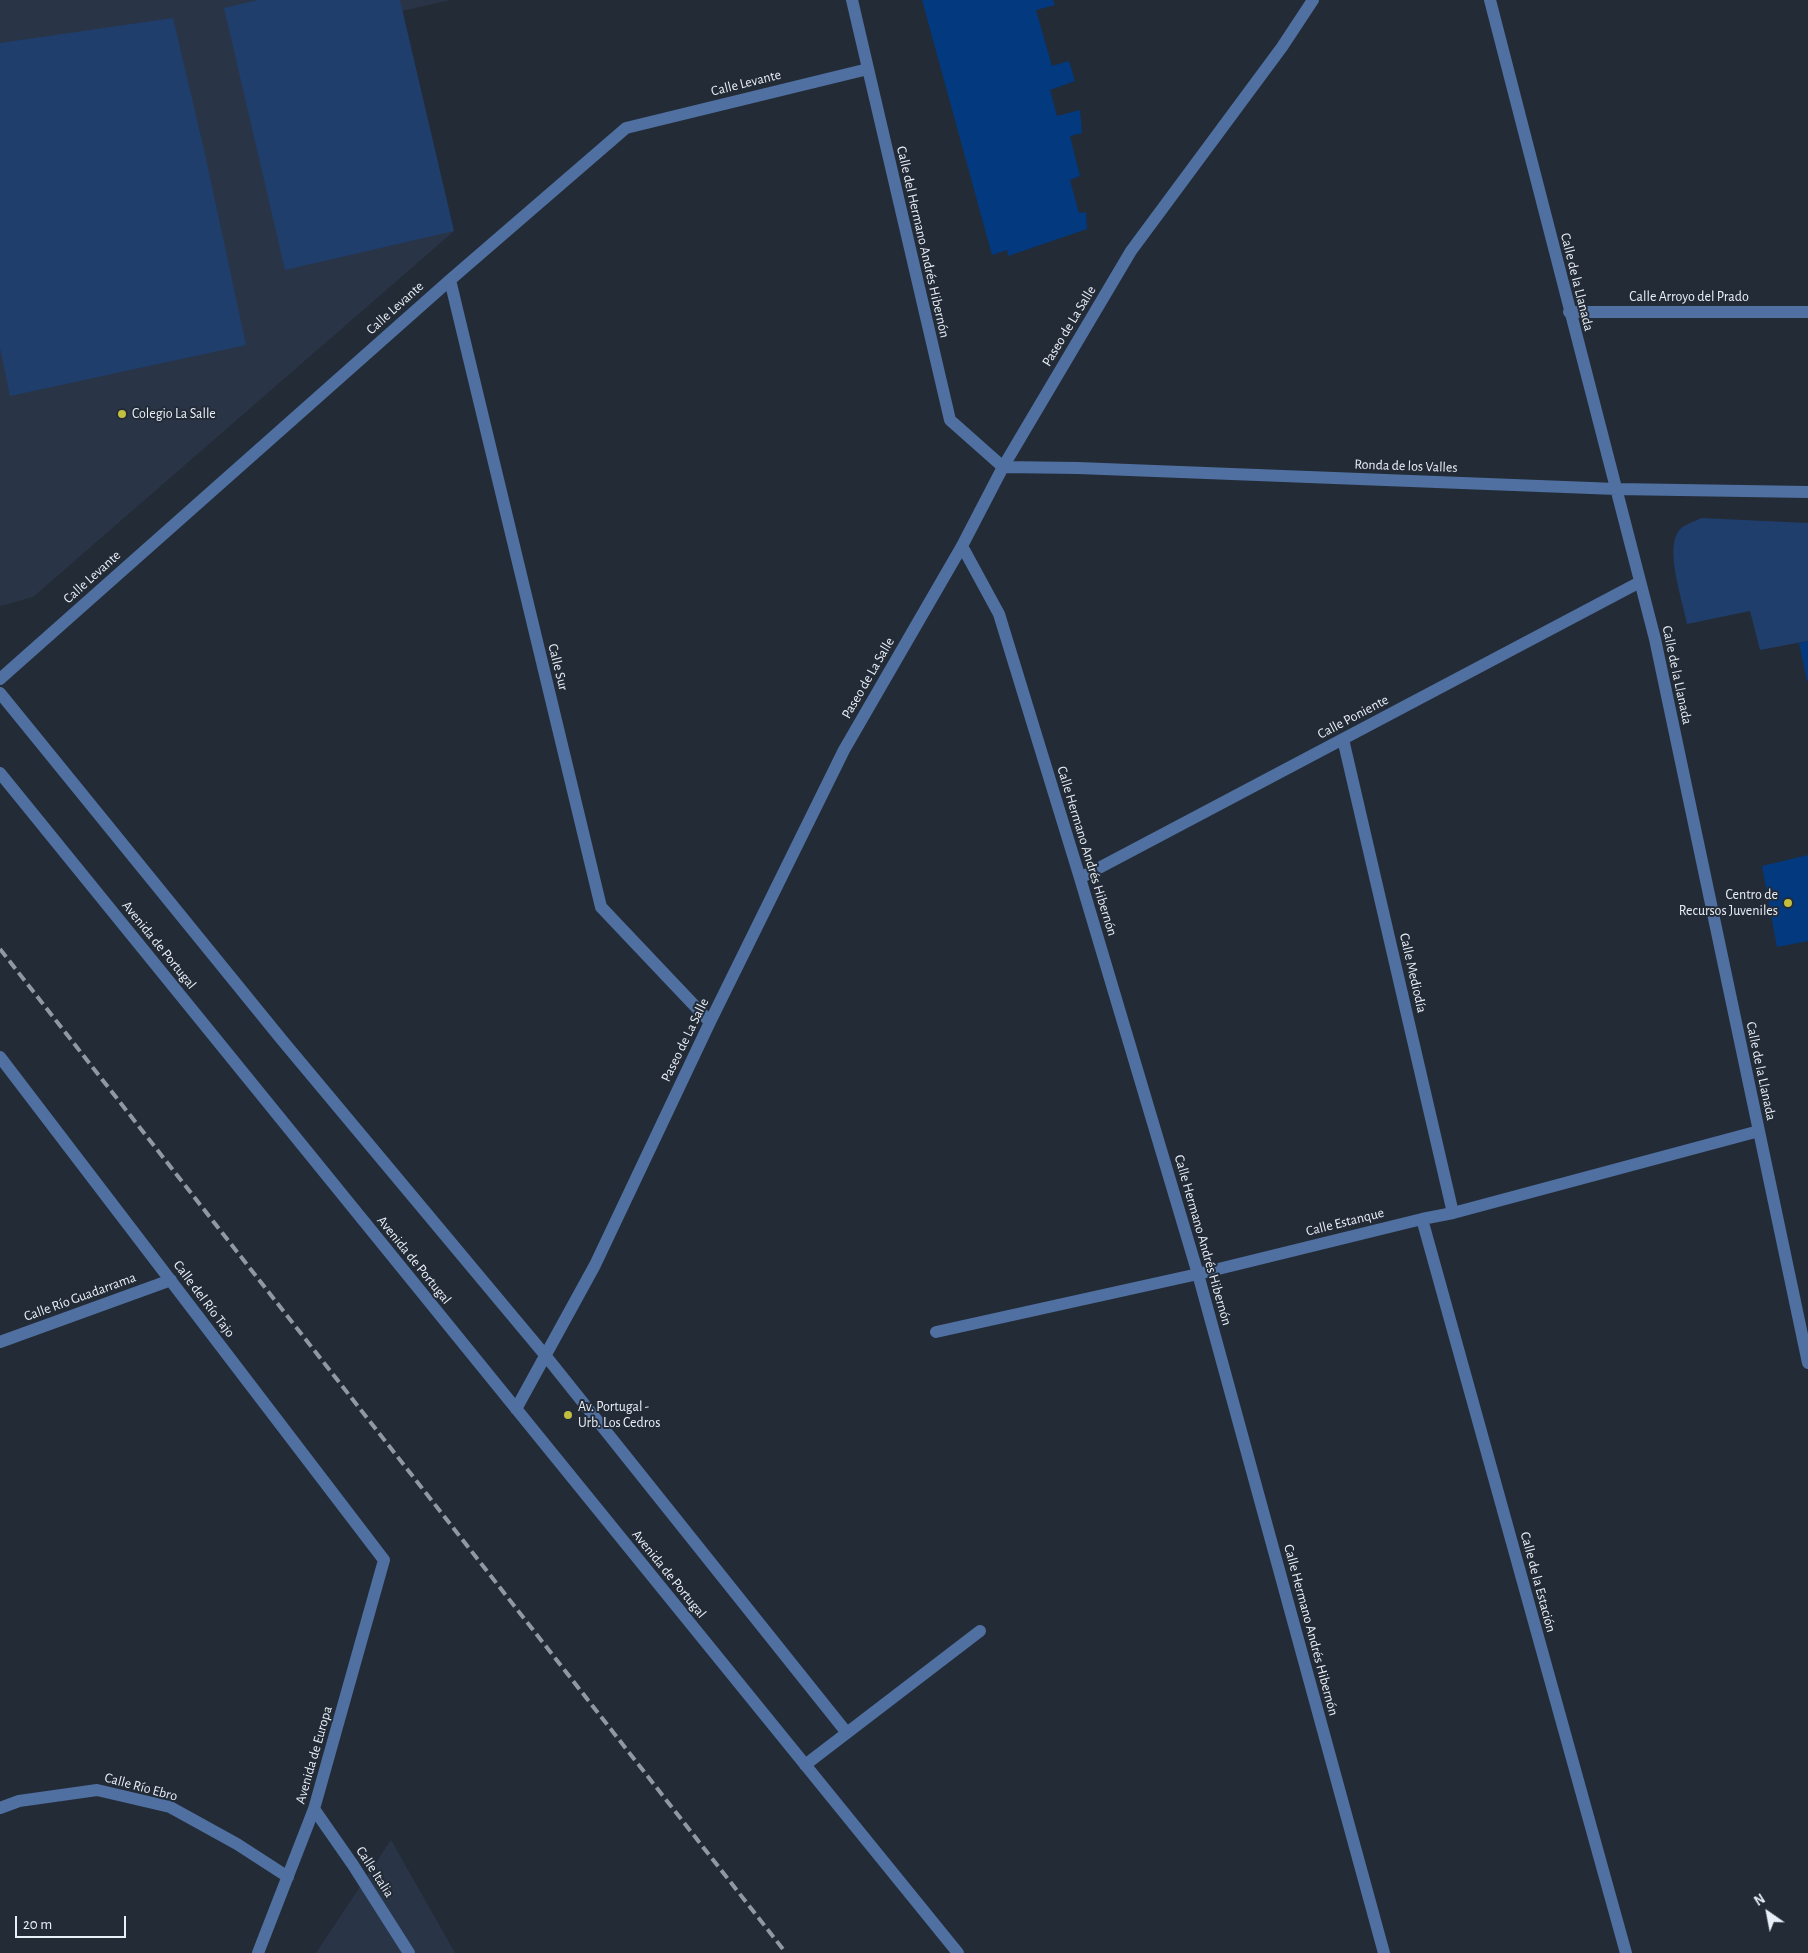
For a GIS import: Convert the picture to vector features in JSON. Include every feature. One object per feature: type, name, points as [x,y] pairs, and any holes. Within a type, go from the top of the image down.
[{"type":"street","name":"Calle del Hermano Andrés Hibernón","points":[[852,0],[950,420],[1003,467]]},
{"type":"street","name":"Paseo de La Salle","points":[[516,1409],[595,1265],[710,1022],[844,750],[962,546],[1003,467],[1131,251],[1282,47],[1313,0]]},
{"type":"street","name":"Calle de la Llanada","points":[[1490,0],[1569,312],[1655,639],[1758,1130],[1805,1328],[1808,1363]]},
{"type":"street","name":"Calle Levante","points":[[0,679],[450,280],[626,128],[868,69]]},
{"type":"street","name":"Calle Sur","points":[[450,280],[601,908],[710,1022]]},
{"type":"street","name":"Calle Arroyo del Prado","points":[[1569,312],[1808,312]]},
{"type":"street","name":"Ronda de los Valles","points":[[1003,467],[1078,468],[1616,489],[1808,492]]},
{"type":"street","name":"Calle Hermano Andrés Hibernón","points":[[962,546],[999,614],[1080,878],[1198,1274],[1384,1953]]},
{"type":"street","name":"Calle Poniente","points":[[1080,878],[1640,582]]},
{"type":"street","points":[[0,694],[282,1040],[545,1355],[847,1733]]},
{"type":"street","name":"Calle Mediodía","points":[[1343,739],[1452,1213]]},
{"type":"street","name":"Avenida de Portugal","points":[[0,773],[958,1953]]},
{"type":"street","name":"Calle del Río Tajo","points":[[0,1057],[384,1560]]},
{"type":"street","name":"Calle Estanque","points":[[936,1332],[1198,1274],[1452,1213],[1758,1130]]},
{"type":"street","name":"Calle de la Estación","points":[[1422,1219],[1626,1953]]},
{"type":"street","name":"Calle Río Guadarrama","points":[[0,1342],[170,1280]]},
{"type":"street","name":"Avenida de Europa","points":[[258,1953],[314,1809],[384,1560]]},
{"type":"street","points":[[805,1765],[980,1632]]},
{"type":"street","name":"Calle Río Ebro","points":[[0,1808],[18,1801],[97,1790],[170,1807],[237,1844],[288,1877]]},
{"type":"street","name":"Calle Italia","points":[[314,1809],[353,1865],[409,1953]]},
{"type":"shaded area","name":"Colegio La Salle","points":[[0,0],[450,0],[402,11],[454,231],[33,597],[0,606]]},
{"type":"shaded area","points":[[258,0],[400,0],[454,231],[285,270],[224,8]]},
{"type":"shaded area","points":[[173,18],[205,154],[246,345],[10,396],[0,348],[0,43]]},
{"type":"shaded area","points":[[1701,518],[1808,523],[1808,641],[1760,650],[1750,611],[1687,624],[1676,576],[1673,551],[1674,540],[1682,527]]},
{"type":"shaded area","points":[[391,1840],[455,1953],[316,1953]]},
{"type":"building","points":[[922,0],[1053,0],[1055,5],[1036,10],[1052,66],[1069,61],[1075,81],[1050,90],[1057,116],[1080,110],[1082,133],[1070,136],[1080,176],[1070,180],[1079,213],[1086,212],[1087,229],[1008,256],[1007,250],[992,255]]},
{"type":"building","points":[[1808,641],[1808,681],[1807,681],[1799,643]]},
{"type":"building","name":"Centro de Recursos Juveniles","points":[[1808,855],[1808,941],[1777,947],[1762,866]]},
{"type":"railway","points":[[0,949],[786,1953]]},
{"type":"place","name":"Colegio La Salle","points":[[122,414]]},
{"type":"place","name":"Centro de Recursos Juveniles","points":[[1788,903]]},
{"type":"place","name":"Av. Portugal - Urb. Los Cedros","points":[[568,1415]]}]
